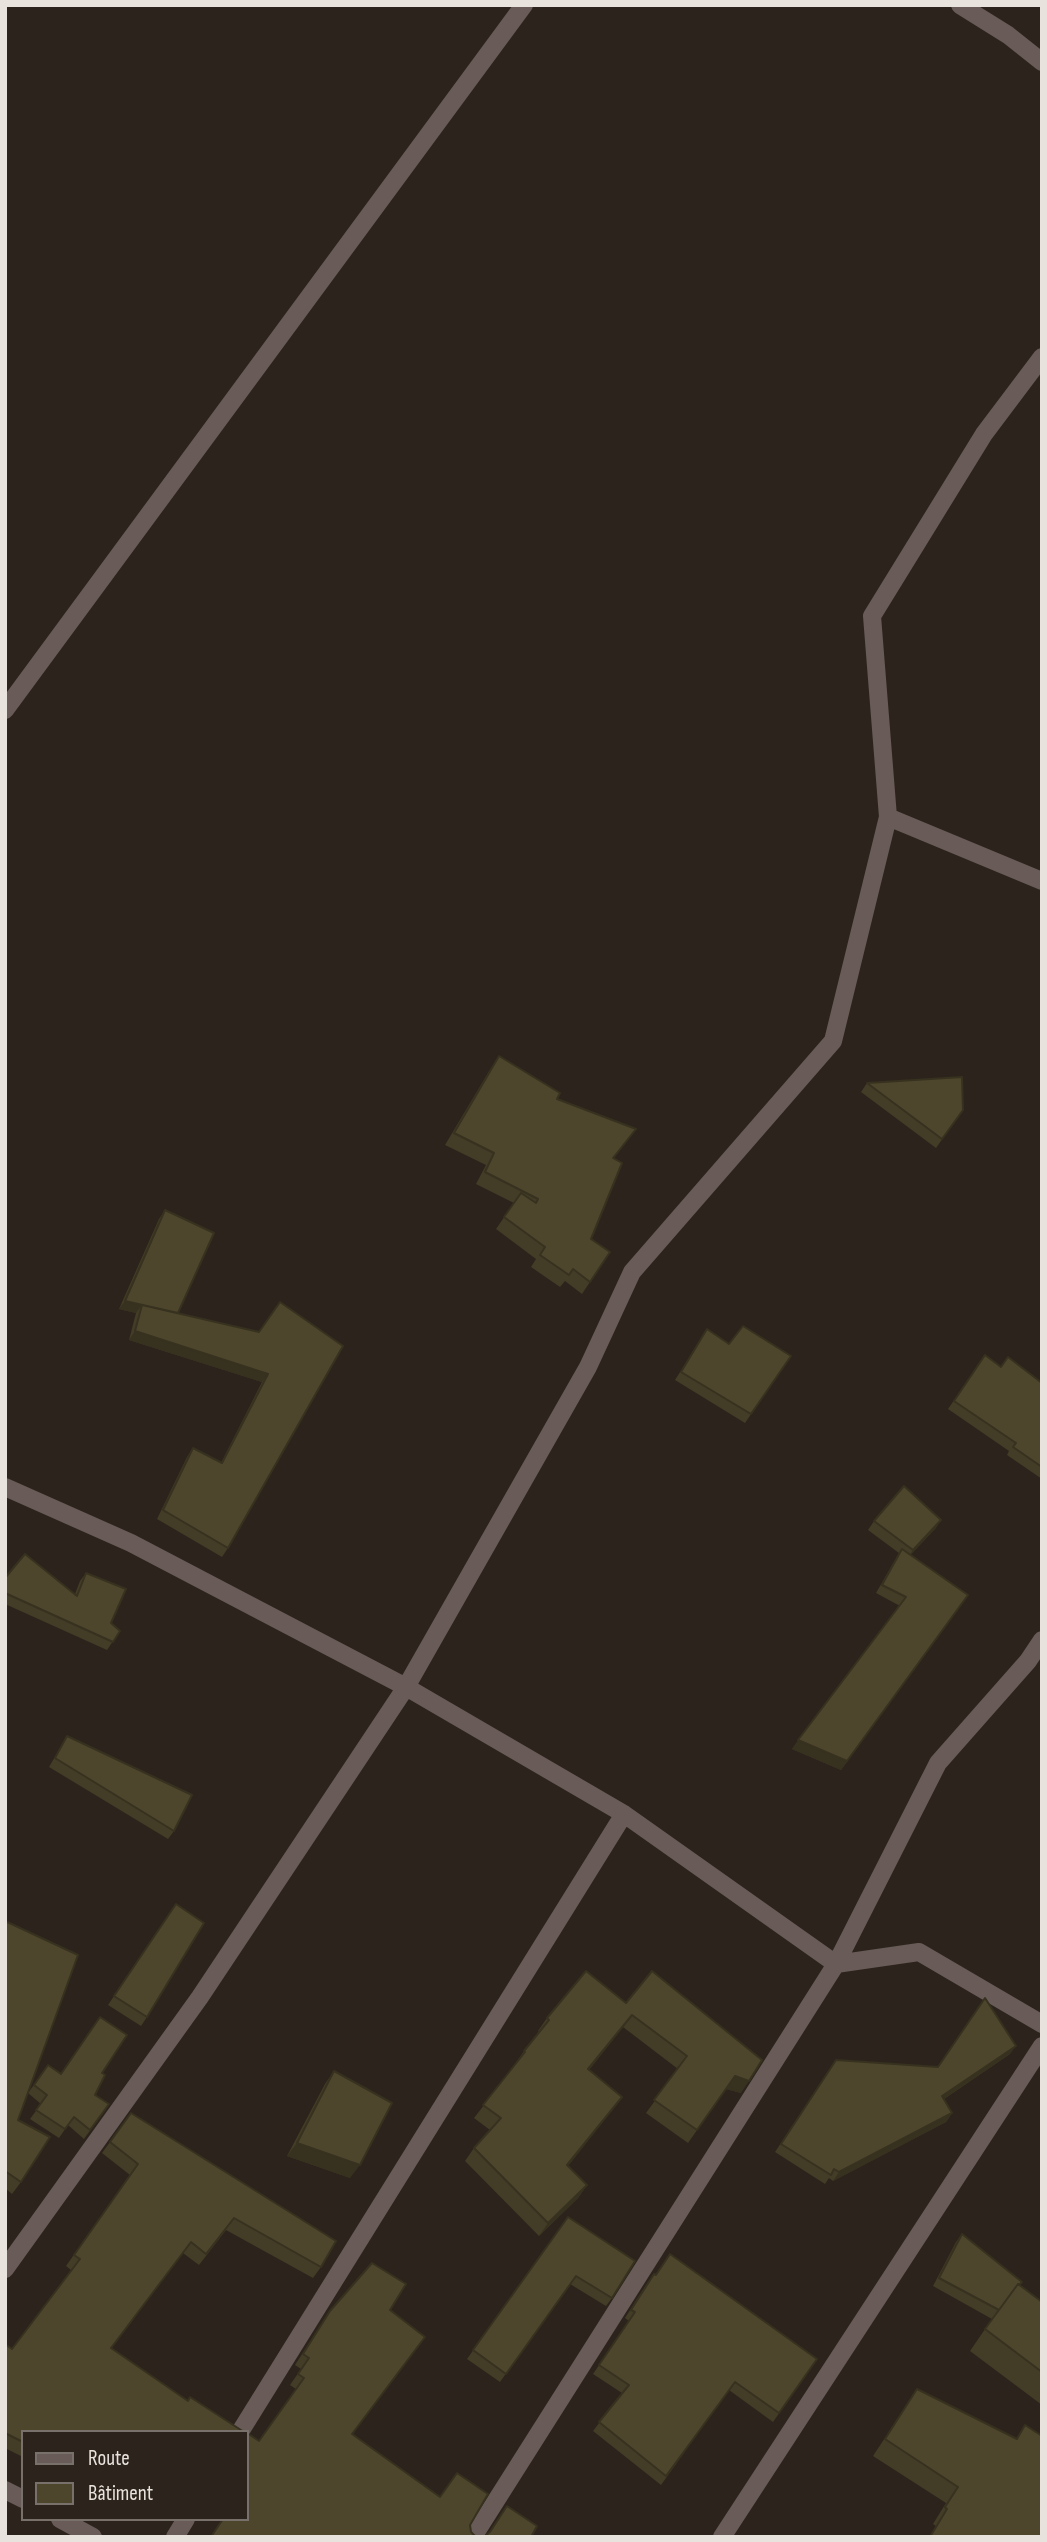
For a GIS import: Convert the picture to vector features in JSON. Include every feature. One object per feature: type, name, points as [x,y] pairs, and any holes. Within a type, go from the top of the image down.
[{"type":"street","points":[[5,710],[524,5]]},
{"type":"street","points":[[960,5],[1008,35],[1042,62]]},
{"type":"street","points":[[5,2269],[200,1997],[406,1687],[588,1367],[632,1272],[833,1041],[888,817],[872,616],[984,434],[1042,357]]},
{"type":"street","points":[[888,817],[1042,881]]},
{"type":"street","points":[[5,1487],[131,1543],[406,1687],[624,1814],[836,1964],[919,1952],[1042,2024]]},
{"type":"street","points":[[473,2537],[836,1964],[938,1763],[1028,1661],[1042,1640]]},
{"type":"street","points":[[241,2430],[624,1814]]},
{"type":"street","points":[[722,2537],[1042,2046]]},
{"type":"street","points":[[5,2490],[21,2498]]},
{"type":"street","points":[[64,2521],[93,2537]]},
{"type":"street","points":[[175,2537],[185,2521]]},
{"type":"building","points":[[499,1056],[560,1093],[557,1099],[636,1129],[613,1158],[622,1163],[591,1239],[610,1252],[590,1282],[573,1269],[569,1275],[540,1255],[545,1247],[504,1217],[521,1193],[536,1203],[538,1199],[485,1172],[494,1153],[454,1133]]},
{"type":"building","points":[[962,1077],[963,1110],[942,1139],[867,1083]]},
{"type":"building","points":[[165,1210],[214,1233],[178,1313],[125,1301]]},
{"type":"building","points":[[280,1302],[343,1346],[228,1548],[163,1510],[193,1448],[222,1463],[268,1374],[135,1331],[142,1305],[259,1332]]},
{"type":"building","points":[[743,1326],[791,1356],[751,1414],[681,1372],[707,1329],[729,1344]]},
{"type":"building","points":[[985,1355],[1001,1367],[1008,1357],[1042,1383],[1042,1467],[1013,1447],[1016,1443],[954,1401]]},
{"type":"building","points":[[904,1486],[941,1520],[913,1550],[874,1521]]},
{"type":"building","points":[[902,1549],[968,1595],[847,1761],[798,1740],[906,1597],[882,1585]]},
{"type":"building","points":[[25,1554],[77,1596],[86,1573],[126,1589],[111,1623],[120,1631],[113,1642],[5,1593],[5,1578]]},
{"type":"building","points":[[67,1736],[192,1795],[174,1831],[55,1758]]},
{"type":"building","points":[[176,1904],[204,1923],[147,2017],[114,1996]]},
{"type":"building","points":[[5,1921],[78,1955],[18,2120],[50,2137],[21,2182],[5,2171]]},
{"type":"building","points":[[586,1971],[626,2003],[652,1971],[762,2060],[749,2081],[735,2076],[697,2130],[654,2100],[687,2056],[632,2015],[588,2069],[622,2097],[567,2165],[587,2185],[548,2223],[474,2148],[501,2118],[483,2105],[549,2020],[547,2018]]},
{"type":"building","points":[[985,1998],[1016,2046],[942,2096],[952,2113],[839,2172],[834,2169],[831,2175],[781,2144],[836,2060],[938,2067]]},
{"type":"building","points":[[100,2017],[127,2035],[102,2073],[105,2075],[95,2095],[109,2104],[90,2130],[74,2117],[65,2129],[36,2110],[47,2095],[34,2085],[48,2065],[61,2074]]},
{"type":"building","points":[[334,2071],[392,2103],[360,2165],[297,2143]]},
{"type":"building","points":[[131,2113],[336,2241],[321,2267],[234,2218],[206,2254],[191,2242],[111,2348],[188,2401],[190,2397],[241,2430],[21,2430],[21,2441],[5,2433],[5,2344],[12,2349],[80,2259],[74,2255],[138,2164],[110,2142]]},
{"type":"building","points":[[568,2217],[635,2261],[612,2298],[576,2276],[506,2374],[473,2350]]},
{"type":"building","points":[[962,2234],[1022,2282],[999,2310],[939,2278]]},
{"type":"building","points":[[670,2254],[817,2359],[779,2413],[735,2382],[666,2476],[599,2422],[629,2385],[599,2365],[635,2312],[631,2310],[654,2274],[656,2275]]},
{"type":"building","points":[[372,2263],[406,2284],[390,2310],[425,2337],[352,2434],[440,2497],[457,2473],[488,2494],[470,2525],[475,2536],[485,2536],[490,2532],[507,2506],[537,2526],[531,2537],[211,2537],[222,2521],[248,2521],[248,2434],[259,2441],[304,2378],[298,2374],[309,2358],[303,2354],[330,2311]]},
{"type":"building","points":[[1018,2284],[1042,2302],[1042,2372],[985,2329]]},
{"type":"building","points":[[917,2389],[1017,2439],[1025,2425],[1042,2436],[1042,2537],[930,2537],[958,2487],[885,2439]]}]
